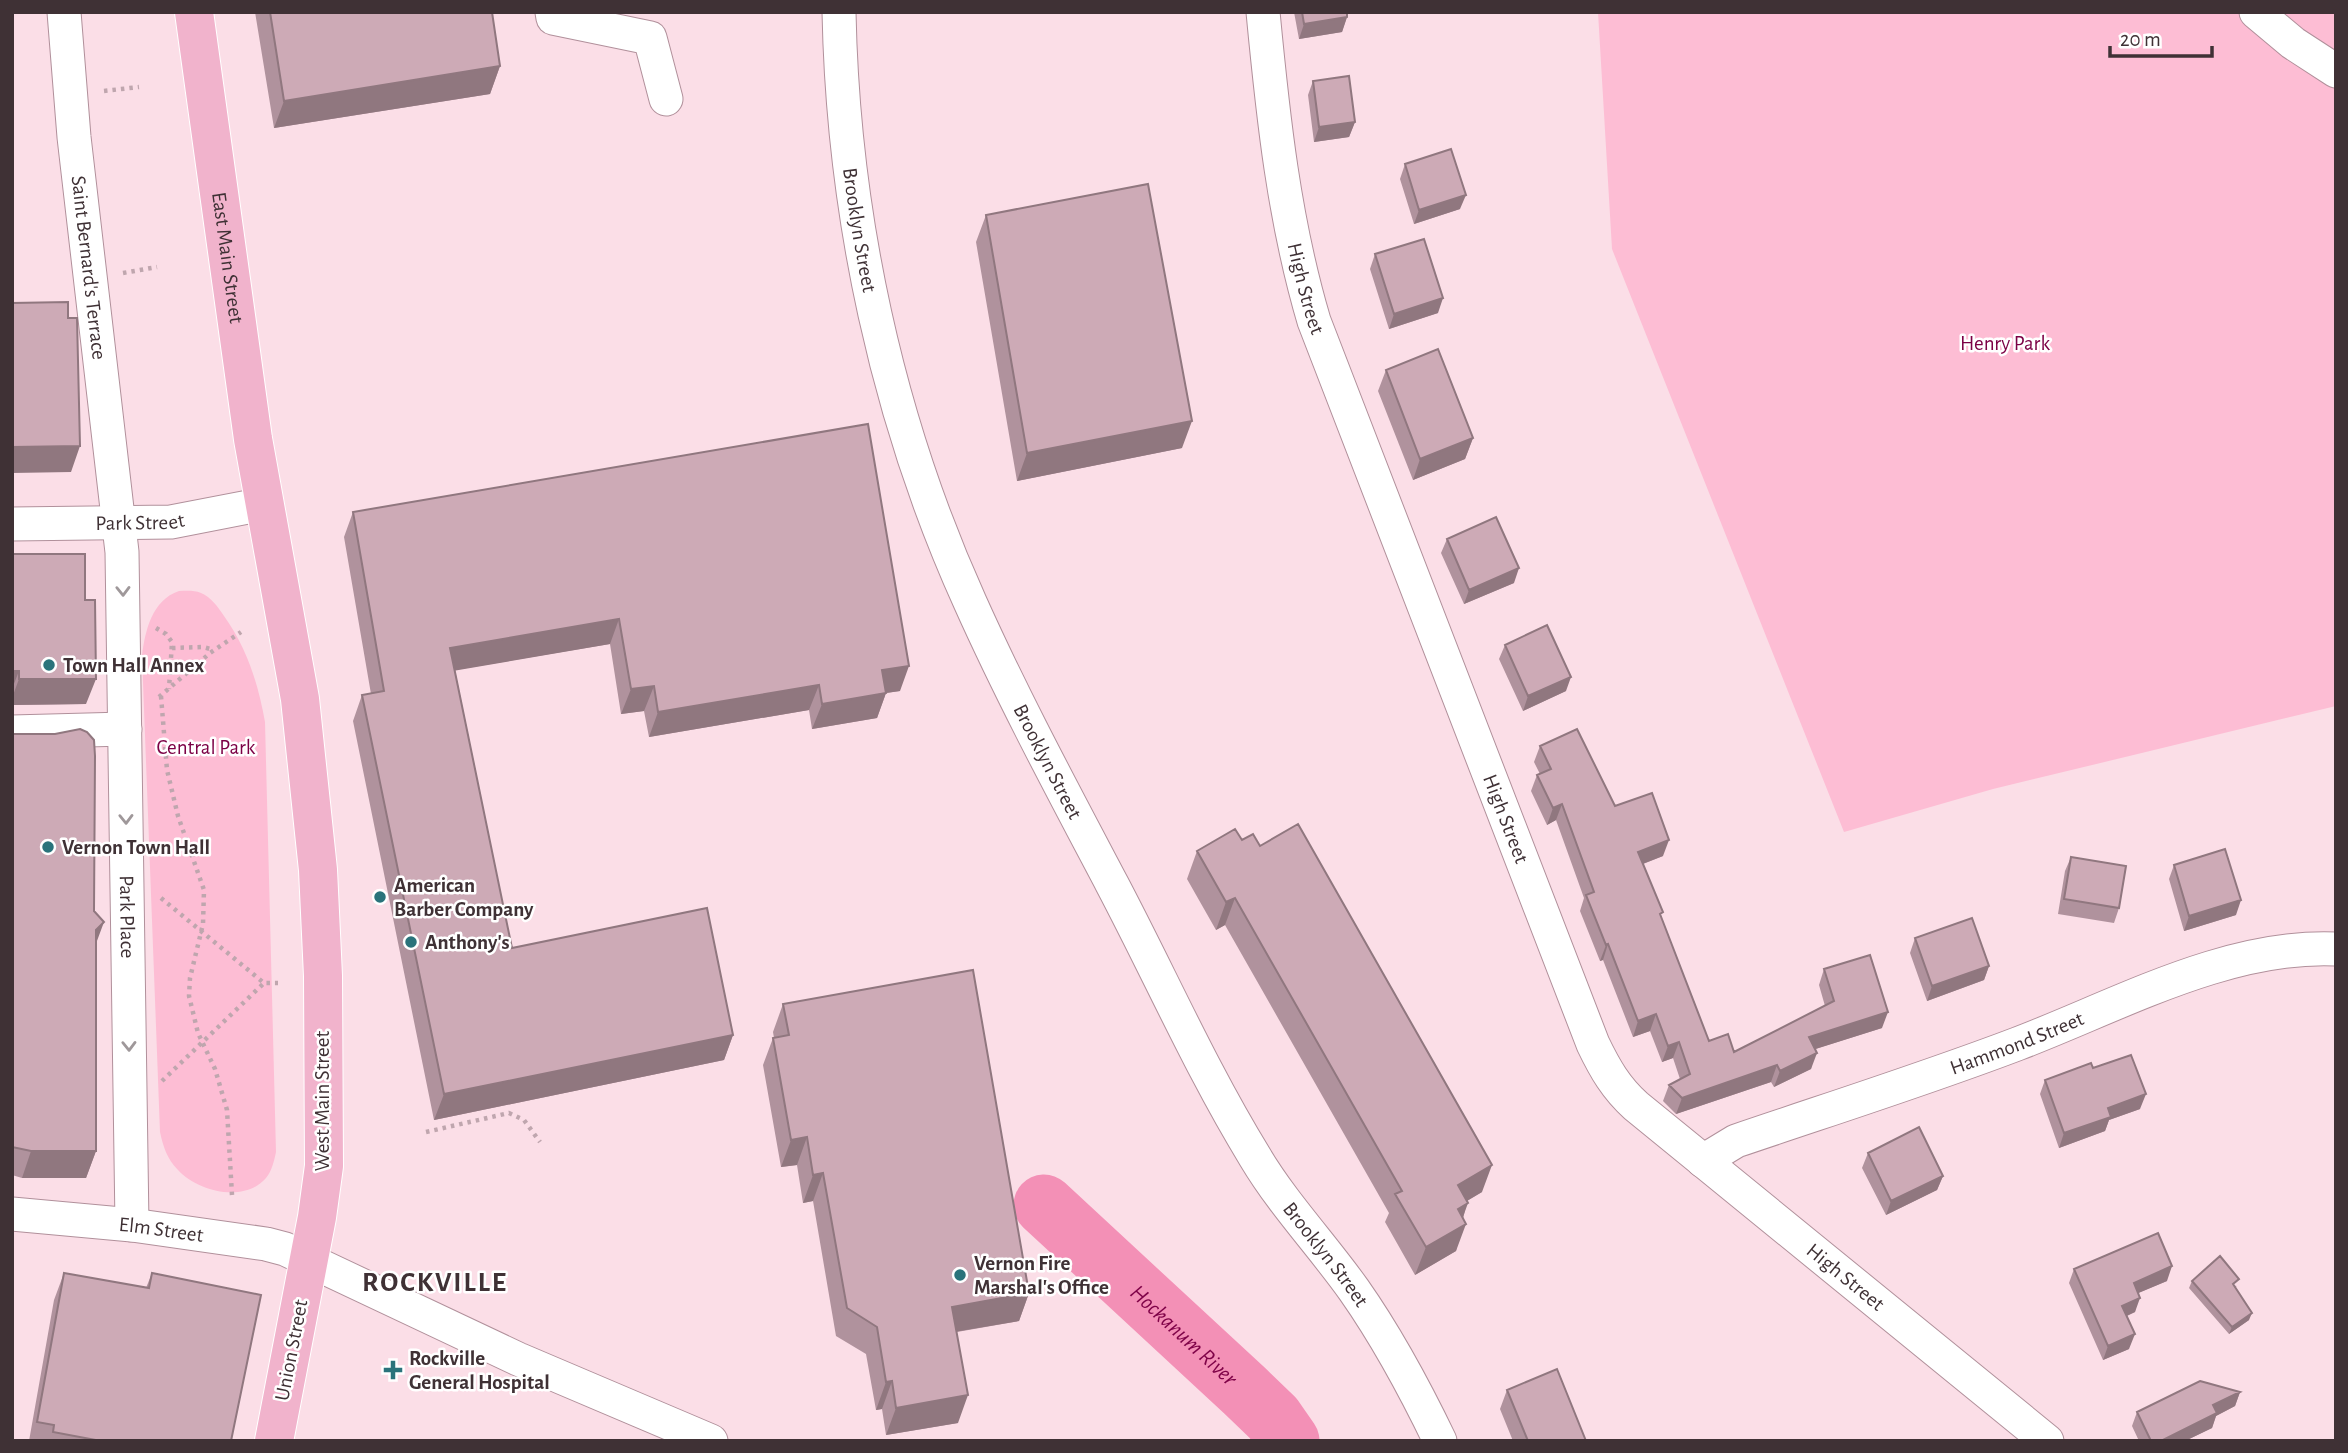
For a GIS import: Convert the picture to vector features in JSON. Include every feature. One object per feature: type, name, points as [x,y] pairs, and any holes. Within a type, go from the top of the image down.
[{"type":"main road","name":"East Main Street","points":[[194,12],[264,504]]},
{"type":"main road","name":"West Main Street","points":[[264,504],[300,699],[318,870],[323,976],[324,1166],[309,1259]]},
{"type":"main road","name":"Union Street","points":[[274,1441],[309,1259]]},
{"type":"street","name":"Saint Bernard's Terrace","points":[[64,12],[74,137],[119,523]]},
{"type":"street","points":[[552,12],[553,18],[650,37],[666,99]]},
{"type":"street","name":"Brooklyn Street","points":[[839,12],[844,112],[863,254],[903,420],[922,482],[956,571],[1003,672],[1208,1076],[1257,1162],[1361,1301],[1414,1389],[1440,1441]]},
{"type":"street","name":"High Street","points":[[1263,12],[1281,172],[1291,234],[1306,293],[1324,348],[1603,1066],[1622,1093],[2047,1441]]},
{"type":"street","points":[[2256,12],[2293,43],[2336,71]]},
{"type":"street","name":"Park Street","points":[[12,524],[189,520],[264,504]]},
{"type":"street","name":"Park Place","points":[[119,523],[123,580],[132,1225]]},
{"type":"street","points":[[12,732],[125,729]]},
{"type":"street","name":"Hammond Street","points":[[1703,1161],[1736,1141],[2017,1044],[2177,980],[2246,958],[2313,948],[2336,949]]},
{"type":"street","name":"Elm Street","points":[[12,1214],[132,1225],[266,1244],[309,1259]]},
{"type":"street","points":[[309,1259],[467,1336],[711,1441]]},
{"type":"path","points":[[104,91],[139,87]]},
{"type":"path","points":[[118,273],[157,267]]},
{"type":"path","points":[[151,624],[170,637],[172,648],[169,689]]},
{"type":"path","points":[[151,705],[215,650],[241,632]]},
{"type":"path","points":[[172,648],[203,647],[215,650]]},
{"type":"path","points":[[161,696],[167,769],[178,816],[204,890],[201,931],[190,978],[191,1010],[202,1043],[215,1069],[227,1110],[232,1195]]},
{"type":"path","points":[[158,895],[264,983],[278,983]]},
{"type":"path","points":[[159,1083],[264,983]]},
{"type":"path","points":[[426,1132],[509,1113],[524,1120],[540,1142]]},
{"type":"green space","name":"Henry Park","points":[[1598,12],[2336,12],[2336,706],[1993,789],[1844,832],[1612,249]]},
{"type":"green space","name":"Central Park","points":[[179,591],[196,591],[208,597],[232,628],[250,666],[265,722],[276,1152],[266,1178],[257,1186],[234,1192],[209,1189],[187,1178],[168,1157],[160,1132],[142,656],[145,637],[156,609],[162,601]]},
{"type":"building","points":[[270,12],[492,12],[500,66],[284,101]]},
{"type":"building","points":[[1302,12],[1347,12],[1347,17],[1304,24]]},
{"type":"building","points":[[1349,76],[1355,122],[1319,127],[1313,81]]},
{"type":"building","points":[[1451,149],[1466,195],[1419,210],[1405,164]]},
{"type":"building","points":[[1148,184],[1192,421],[1027,453],[986,215]]},
{"type":"building","points":[[1424,239],[1443,298],[1394,314],[1375,254]]},
{"type":"building","points":[[68,302],[68,318],[77,318],[80,446],[12,447],[12,303]]},
{"type":"building","points":[[1438,349],[1473,438],[1420,459],[1386,370]]},
{"type":"building","points":[[868,424],[909,666],[882,670],[886,693],[822,704],[819,685],[658,712],[654,686],[631,689],[619,619],[450,648],[512,948],[707,908],[733,1035],[444,1094],[362,695],[384,691],[353,512]]},
{"type":"building","points":[[1496,517],[1519,568],[1469,590],[1447,539]]},
{"type":"building","name":"Town Hall Annex","points":[[12,554],[85,554],[85,600],[95,600],[96,679],[19,679],[19,671],[12,671]]},
{"type":"building","points":[[1547,625],[1571,677],[1528,696],[1505,645]]},
{"type":"building","points":[[80,729],[94,740],[94,911],[104,922],[96,930],[96,1151],[31,1151],[12,1147],[12,734],[55,734]]},
{"type":"building","points":[[1577,729],[1615,806],[1652,793],[1669,840],[1638,852],[1663,912],[1660,914],[1709,1041],[1728,1034],[1734,1052],[1834,1001],[1824,969],[1870,955],[1888,1012],[1809,1037],[1817,1053],[1780,1071],[1777,1065],[1682,1098],[1669,1085],[1690,1074],[1679,1042],[1668,1046],[1656,1014],[1638,1021],[1586,895],[1594,892],[1562,804],[1553,808],[1537,775],[1551,769],[1540,746]]},
{"type":"building","points":[[1298,824],[1492,1165],[1458,1185],[1468,1203],[1458,1209],[1466,1224],[1426,1247],[1395,1194],[1402,1191],[1235,898],[1226,902],[1197,851],[1235,829],[1242,840],[1253,834],[1260,846]]},
{"type":"building","points":[[2225,849],[2241,900],[2189,916],[2174,865]]},
{"type":"building","points":[[2071,857],[2126,866],[2119,908],[2064,899]]},
{"type":"building","points":[[1972,918],[1989,966],[1932,986],[1915,938]]},
{"type":"building","points":[[973,970],[1029,1293],[952,1307],[968,1395],[896,1408],[892,1381],[886,1382],[877,1327],[847,1308],[823,1173],[813,1175],[807,1137],[791,1140],[773,1038],[789,1035],[783,1004]]},
{"type":"building","points":[[2131,1055],[2146,1094],[2108,1108],[2111,1117],[2064,1133],[2045,1080],[2091,1063],[2093,1068]]},
{"type":"building","points":[[1919,1127],[1943,1176],[1891,1201],[1868,1153]]},
{"type":"building","points":[[2158,1233],[2172,1266],[2134,1283],[2140,1298],[2122,1306],[2135,1334],[2108,1346],[2074,1269]]},
{"type":"building","points":[[2220,1256],[2239,1279],[2233,1284],[2252,1313],[2232,1327],[2192,1281]]},
{"type":"building","points":[[64,1273],[149,1288],[152,1273],[261,1295],[231,1441],[101,1441],[53,1432],[54,1425],[37,1422]]},
{"type":"building","points":[[1557,1369],[1586,1441],[1528,1441],[1507,1390]]},
{"type":"building","points":[[2200,1381],[2240,1392],[2213,1405],[2217,1413],[2161,1441],[2151,1441],[2137,1412]]},
{"type":"waterway","name":"Hockanum River","points":[[1044,1205],[1245,1391],[1273,1418],[1289,1441]]},
{"type":"place","name":"Town Hall Annex","points":[[49,665]]},
{"type":"place","name":"Vernon Town Hall","points":[[48,847]]},
{"type":"place","name":"American Barber Company","points":[[380,897]]},
{"type":"place","name":"Anthony's","points":[[411,942]]},
{"type":"place","name":"Vernon Fire Marshal's Office","points":[[960,1275]]},
{"type":"place","name":"Rockville General Hospital","points":[[393,1370]]},
{"type":"district","name":"ROCKVILLE","points":[[435,1281]]}]
